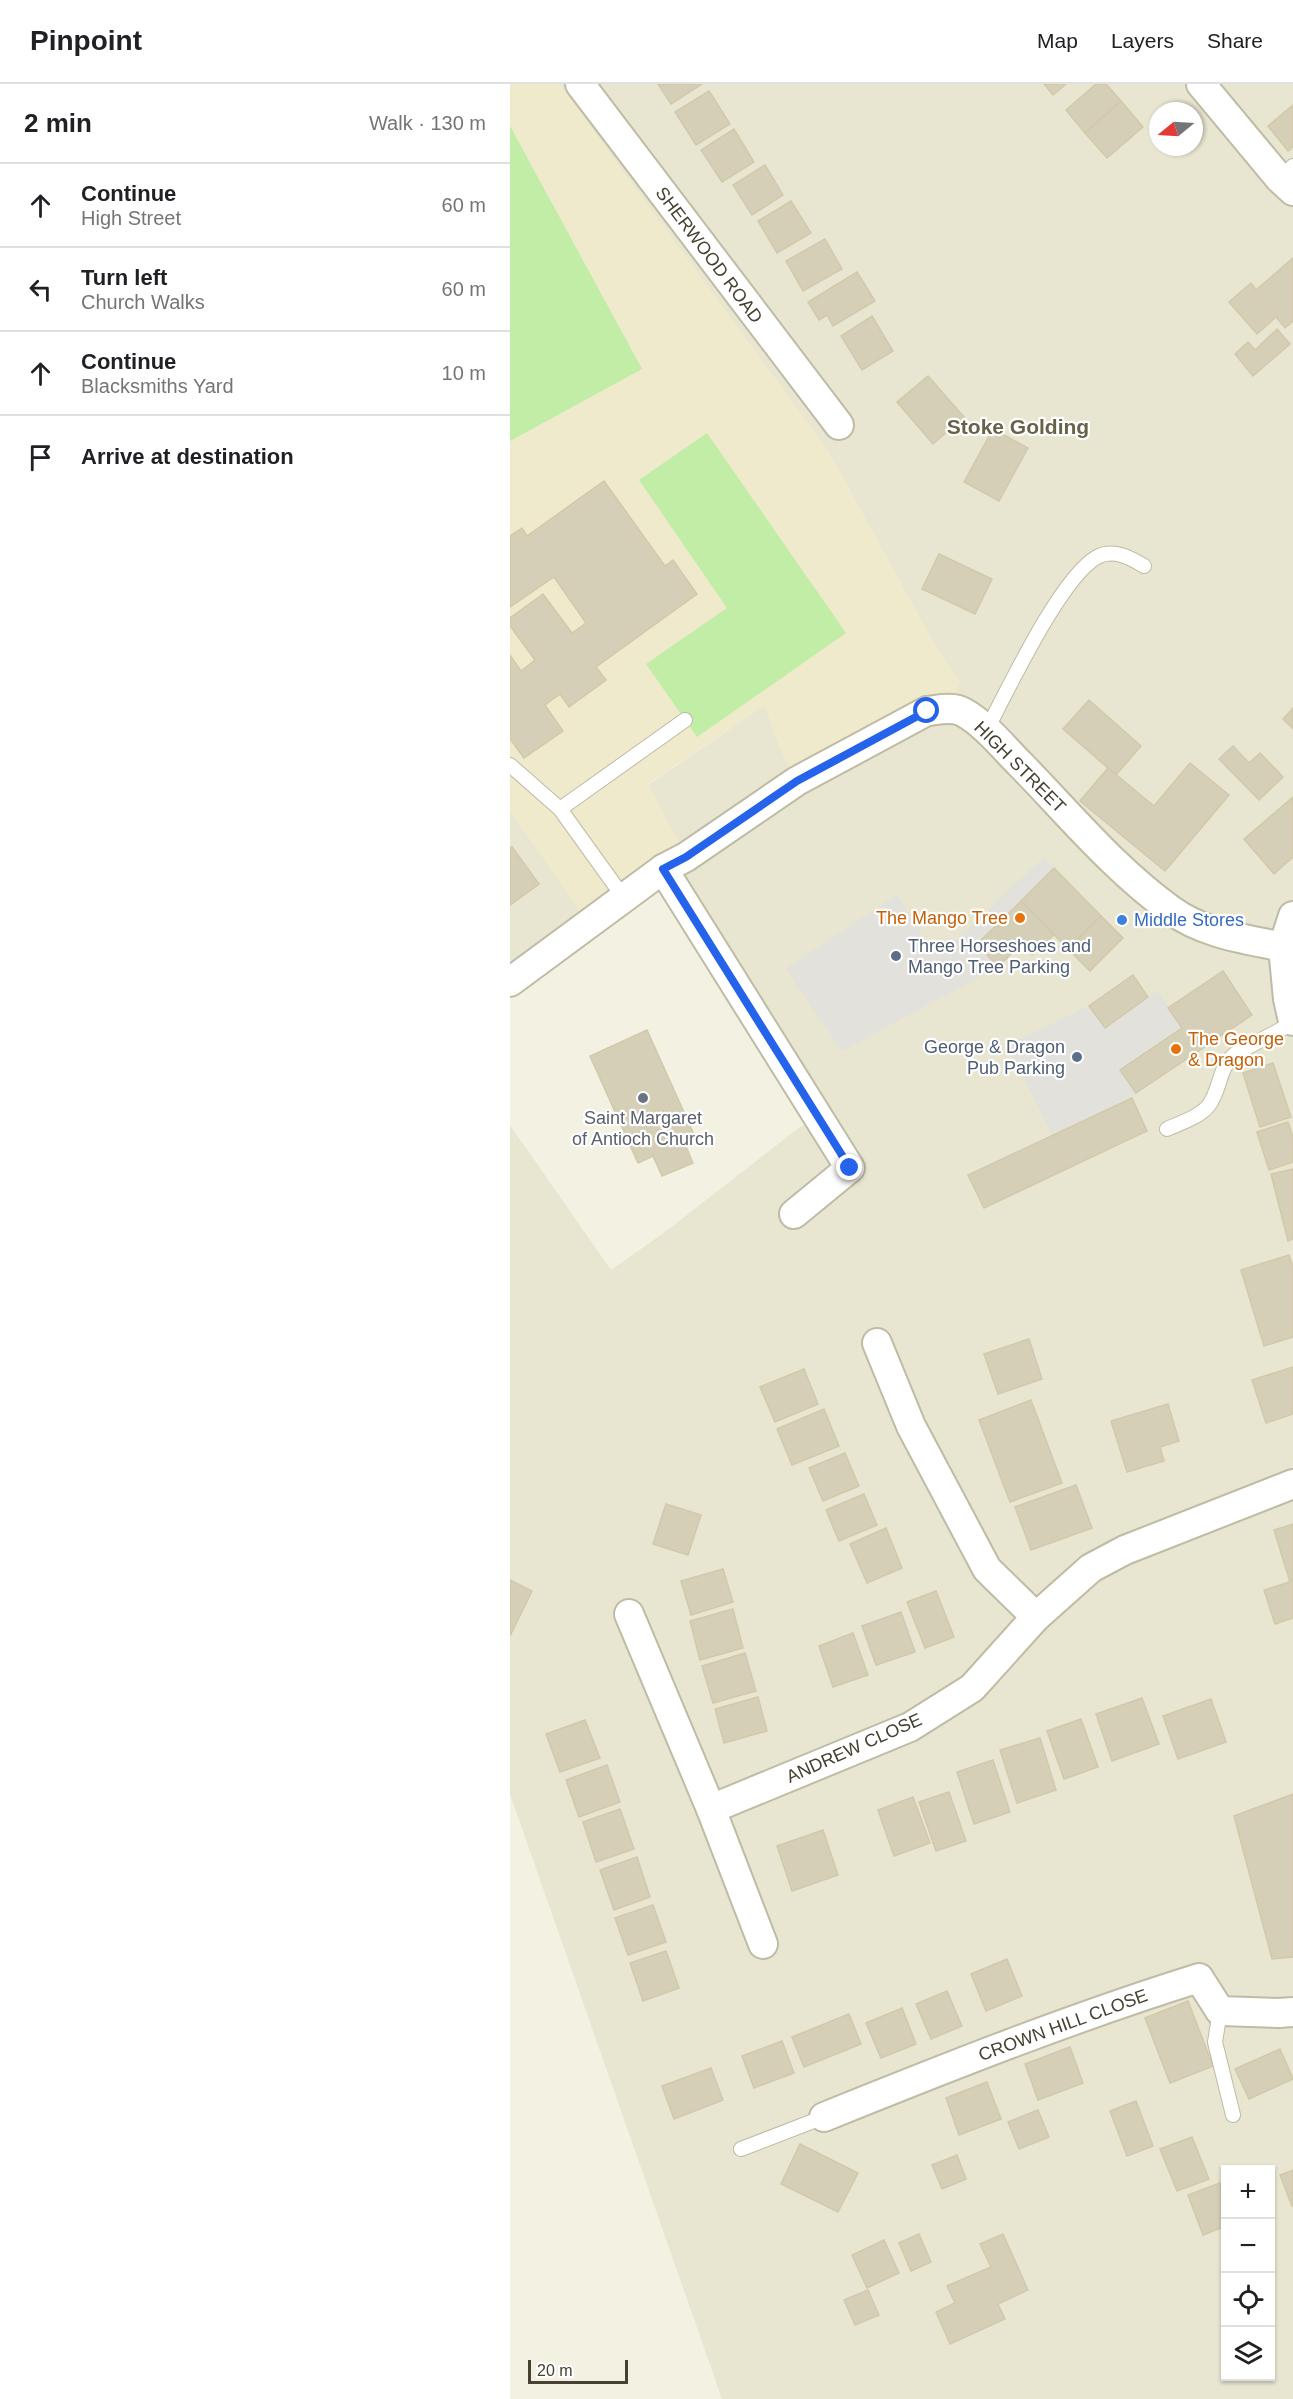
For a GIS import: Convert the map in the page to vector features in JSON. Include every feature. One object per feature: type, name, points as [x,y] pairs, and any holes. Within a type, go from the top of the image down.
[{"type":"street","name":"SHERWOOD ROAD","points":[[580,84],[839,425]]},
{"type":"street","points":[[1201,84],[1289,179]]},
{"type":"street","name":"HIGH STREET","points":[[510,982],[663,869],[686,857],[797,781],[927,711],[950,709],[962,711],[986,731],[1107,855],[1172,910],[1196,924],[1225,935],[1283,947]]},
{"type":"street","points":[[663,869],[850,1168],[794,1214]]},
{"type":"street","points":[[1293,916],[1283,947],[1288,999],[1293,1022]]},
{"type":"street","points":[[877,1343],[911,1426],[987,1569],[1036,1617]]},
{"type":"street","name":"ANDREW CLOSE","points":[[711,1809],[910,1727],[972,1689],[1036,1617],[1091,1568],[1125,1550],[1293,1484]]},
{"type":"street","points":[[629,1614],[711,1809],[763,1944]]},
{"type":"street","name":"CROWN HILL CLOSE","points":[[824,2117],[1029,2035],[1199,1978],[1220,2011]]},
{"type":"street","points":[[1220,2011],[1293,2012]]},
{"type":"lane","points":[[986,731],[1041,628],[1079,572],[1099,556],[1126,555],[1144,566]]},
{"type":"lane","points":[[560,809],[685,720]]},
{"type":"lane","points":[[510,765],[560,809],[624,898]]},
{"type":"lane","points":[[1167,1129],[1209,1106],[1227,1061],[1235,1054],[1293,1022]]},
{"type":"lane","points":[[1220,2011],[1215,2042],[1233,2115]]},
{"type":"lane","points":[[741,2149],[824,2117]]},
{"type":"shaded area","points":[[510,84],[559,84],[828,451],[938,651],[960,682],[949,709],[797,781],[780,749],[765,705],[648,784],[686,857],[589,924],[510,810]]},
{"type":"shaded area","points":[[559,84],[1293,84],[1293,2399],[722,2399],[510,1794],[510,1125],[611,1270],[665,1232],[800,1127],[818,1119],[663,869],[686,857],[648,785],[765,705],[780,749],[960,682],[938,651],[828,451]]},
{"type":"shaded area","points":[[510,810],[589,924],[510,982]]},
{"type":"shaded area","name":"Three Horseshoes and Mango Tree Parking","points":[[1044,857],[1054,868],[977,943],[998,967],[842,1051],[786,969],[897,895],[928,945],[951,945]]},
{"type":"shaded area","name":"George & Dragon Pub Parking","points":[[1158,991],[1182,1028],[1120,1070],[1136,1093],[1132,1098],[1052,1136],[1008,1045],[1089,1006],[1105,1028]]},
{"type":"green space","points":[[510,126],[642,369],[510,441]]},
{"type":"green space","points":[[707,433],[846,633],[697,737],[646,664],[727,608],[639,480]]},
{"type":"building","points":[[658,84],[702,84],[671,104]]},
{"type":"building","points":[[1044,84],[1066,84],[1053,95]]},
{"type":"building","points":[[1096,84],[1106,84],[1121,101],[1085,133],[1066,110]]},
{"type":"building","points":[[709,91],[730,124],[696,145],[675,112]]},
{"type":"building","points":[[1121,101],[1143,127],[1107,158],[1085,133]]},
{"type":"building","points":[[1293,105],[1293,147],[1288,151],[1268,126]]},
{"type":"building","points":[[734,129],[754,162],[722,182],[701,150]]},
{"type":"building","points":[[765,165],[783,195],[752,215],[733,185]]},
{"type":"building","points":[[791,201],[811,233],[777,253],[758,221]]},
{"type":"building","points":[[825,239],[842,269],[803,291],[786,261]]},
{"type":"building","points":[[1293,258],[1293,321],[1285,328],[1276,317],[1257,334],[1229,302],[1251,283],[1256,290]]},
{"type":"building","points":[[857,272],[875,301],[833,326],[827,315],[819,320],[808,302]]},
{"type":"building","points":[[872,316],[893,351],[862,370],[841,336]]},
{"type":"building","points":[[1277,329],[1290,344],[1253,376],[1235,354],[1248,342],[1255,350]]},
{"type":"building","points":[[928,376],[964,417],[933,444],[897,402]]},
{"type":"building","points":[[993,429],[1028,448],[999,501],[964,482]]},
{"type":"building","points":[[604,481],[665,566],[673,560],[697,594],[596,667],[606,680],[569,707],[560,694],[545,705],[563,731],[524,758],[510,739],[510,655],[521,671],[535,660],[510,626],[510,618],[543,594],[572,633],[586,623],[554,577],[510,607],[510,536],[522,528],[527,536]]},
{"type":"building","points":[[939,554],[992,579],[975,614],[922,589]]},
{"type":"building","points":[[1089,700],[1141,746],[1116,775],[1063,729]]},
{"type":"building","points":[[1293,708],[1293,729],[1283,719]]},
{"type":"building","points":[[1233,746],[1249,763],[1260,753],[1283,777],[1259,800],[1219,759]]},
{"type":"building","points":[[1190,763],[1229,795],[1165,871],[1080,801],[1108,768],[1154,806]]},
{"type":"building","points":[[1293,797],[1293,857],[1274,874],[1244,839]]},
{"type":"building","points":[[512,847],[539,884],[510,905],[510,848]]},
{"type":"building","points":[[1054,868],[1101,916],[1068,949],[1021,901]]},
{"type":"building","name":"The Mango Tree","points":[[1021,901],[1054,935],[1032,955],[1021,944],[998,967],[977,944]]},
{"type":"building","points":[[1101,916],[1123,938],[1090,971],[1068,949]]},
{"type":"building","name":"The George & Dragon","points":[[1223,971],[1252,1015],[1136,1093],[1120,1070],[1182,1028],[1168,1008]]},
{"type":"building","points":[[1133,975],[1148,997],[1105,1028],[1089,1006]]},
{"type":"building","name":"Saint Margaret of Antioch Church","points":[[647,1030],[696,1139],[685,1144],[693,1163],[662,1176],[653,1156],[638,1163],[590,1056]]},
{"type":"building","points":[[1273,1063],[1291,1117],[1260,1127],[1243,1073]]},
{"type":"building","points":[[1132,1098],[1147,1131],[984,1208],[968,1175]]},
{"type":"building","points":[[1288,1122],[1293,1137],[1293,1162],[1269,1170],[1257,1132]]},
{"type":"building","points":[[1293,1169],[1293,1239],[1288,1241],[1271,1174]]},
{"type":"building","points":[[1289,1255],[1293,1267],[1293,1337],[1264,1346],[1241,1270]]},
{"type":"building","points":[[1029,1339],[1042,1379],[998,1394],[984,1354]]},
{"type":"building","points":[[1293,1367],[1293,1414],[1266,1423],[1252,1380]]},
{"type":"building","points":[[804,1369],[818,1404],[775,1422],[760,1387]]},
{"type":"building","points":[[1031,1400],[1062,1483],[1010,1502],[979,1420]]},
{"type":"building","points":[[1168,1404],[1179,1441],[1160,1447],[1164,1461],[1127,1472],[1111,1421]]},
{"type":"building","points":[[824,1409],[839,1446],[792,1465],[777,1429]]},
{"type":"building","points":[[845,1453],[859,1486],[823,1501],[809,1468]]},
{"type":"building","points":[[1076,1485],[1092,1528],[1031,1550],[1015,1507]]},
{"type":"building","points":[[864,1494],[877,1525],[839,1541],[826,1510]]},
{"type":"building","points":[[666,1504],[701,1515],[688,1555],[653,1544]]},
{"type":"building","points":[[1293,1524],[1293,1618],[1275,1624],[1264,1590],[1290,1582],[1274,1530]]},
{"type":"building","points":[[886,1528],[902,1568],[867,1583],[850,1544]]},
{"type":"building","points":[[723,1569],[733,1602],[691,1615],[681,1581]]},
{"type":"building","points":[[510,1580],[532,1591],[510,1636]]},
{"type":"building","points":[[936,1591],[954,1637],[925,1648],[907,1602]]},
{"type":"building","points":[[733,1609],[743,1648],[700,1660],[690,1621]]},
{"type":"building","points":[[901,1612],[915,1652],[876,1665],[862,1626]]},
{"type":"building","points":[[853,1633],[868,1675],[833,1687],[819,1646]]},
{"type":"building","points":[[745,1653],[756,1691],[713,1703],[702,1666]]},
{"type":"building","points":[[758,1697],[767,1731],[724,1743],[715,1709]]},
{"type":"building","points":[[1142,1698],[1159,1744],[1112,1761],[1096,1714]]},
{"type":"building","points":[[1211,1699],[1226,1742],[1178,1759],[1163,1716]]},
{"type":"building","points":[[1081,1719],[1098,1767],[1064,1779],[1047,1731]]},
{"type":"building","points":[[585,1720],[600,1758],[560,1772],[546,1734]]},
{"type":"building","points":[[1040,1738],[1056,1790],[1017,1803],[1000,1750]]},
{"type":"building","points":[[993,1760],[1010,1812],[974,1824],[957,1772]]},
{"type":"building","points":[[607,1765],[620,1802],[579,1817],[566,1780]]},
{"type":"building","points":[[949,1792],[966,1841],[936,1851],[919,1802]]},
{"type":"building","points":[[1293,1794],[1293,1957],[1272,1959],[1234,1816]]},
{"type":"building","points":[[913,1797],[930,1843],[894,1856],[878,1810]]},
{"type":"building","points":[[620,1809],[634,1849],[596,1862],[583,1822]]},
{"type":"building","points":[[823,1830],[838,1875],[792,1891],[777,1846]]},
{"type":"building","points":[[637,1857],[650,1897],[614,1910],[600,1870]]},
{"type":"building","points":[[653,1905],[666,1942],[628,1955],[615,1918]]},
{"type":"building","points":[[666,1951],[679,1988],[643,2001],[630,1963]]},
{"type":"building","points":[[1007,1959],[1022,1996],[986,2011],[971,1974]]},
{"type":"building","points":[[947,1991],[962,2026],[931,2039],[916,2004]]},
{"type":"building","points":[[1188,2001],[1213,2066],[1170,2083],[1145,2018]]},
{"type":"building","points":[[902,2008],[916,2044],[881,2058],[866,2023]]},
{"type":"building","points":[[849,2014],[861,2044],[804,2067],[792,2037]]},
{"type":"building","points":[[782,2041],[794,2073],[754,2088],[742,2056]]},
{"type":"building","points":[[1070,2047],[1083,2083],[1038,2100],[1025,2064]]},
{"type":"building","points":[[1280,2049],[1293,2079],[1249,2099],[1235,2069]]},
{"type":"building","points":[[711,2068],[723,2100],[674,2119],[662,2086]]},
{"type":"building","points":[[987,2082],[1001,2119],[959,2135],[946,2098]]},
{"type":"building","points":[[1136,2101],[1153,2146],[1127,2156],[1110,2111]]},
{"type":"building","points":[[1038,2110],[1049,2137],[1019,2149],[1008,2122]]},
{"type":"building","points":[[1192,2137],[1209,2179],[1177,2191],[1160,2149]]},
{"type":"building","points":[[800,2144],[858,2173],[838,2212],[781,2184]]},
{"type":"building","points":[[957,2155],[966,2179],[942,2189],[932,2165]]},
{"type":"building","points":[[1293,2170],[1293,2206],[1292,2206],[1280,2175]]},
{"type":"building","points":[[1220,2183],[1221,2228],[1203,2235],[1188,2195]]},
{"type":"building","points":[[919,2234],[931,2262],[911,2271],[899,2243]]},
{"type":"building","points":[[1003,2234],[1028,2290],[998,2304],[1005,2319],[950,2344],[936,2312],[955,2303],[947,2286],[991,2267],[980,2244]]},
{"type":"building","points":[[884,2240],[899,2273],[867,2288],[852,2255]]},
{"type":"building","points":[[868,2290],[879,2315],[855,2325],[844,2300]]},
{"type":"place","name":"The Mango Tree","points":[[1020,918]]},
{"type":"place","name":"Middle Stores","points":[[1122,920]]},
{"type":"place","name":"Three Horseshoes and Mango Tree Parking","points":[[896,956]]},
{"type":"place","name":"The George & Dragon","points":[[1176,1049]]},
{"type":"place","name":"George & Dragon Pub Parking","points":[[1077,1057]]},
{"type":"place","name":"Saint Margaret of Antioch Church","points":[[643,1098]]},
{"type":"district","name":"Stoke Golding","points":[[1018,427]]},
{"type":"route","points":[[850,1168],[663,869],[686,857],[797,781],[927,711]]}]
